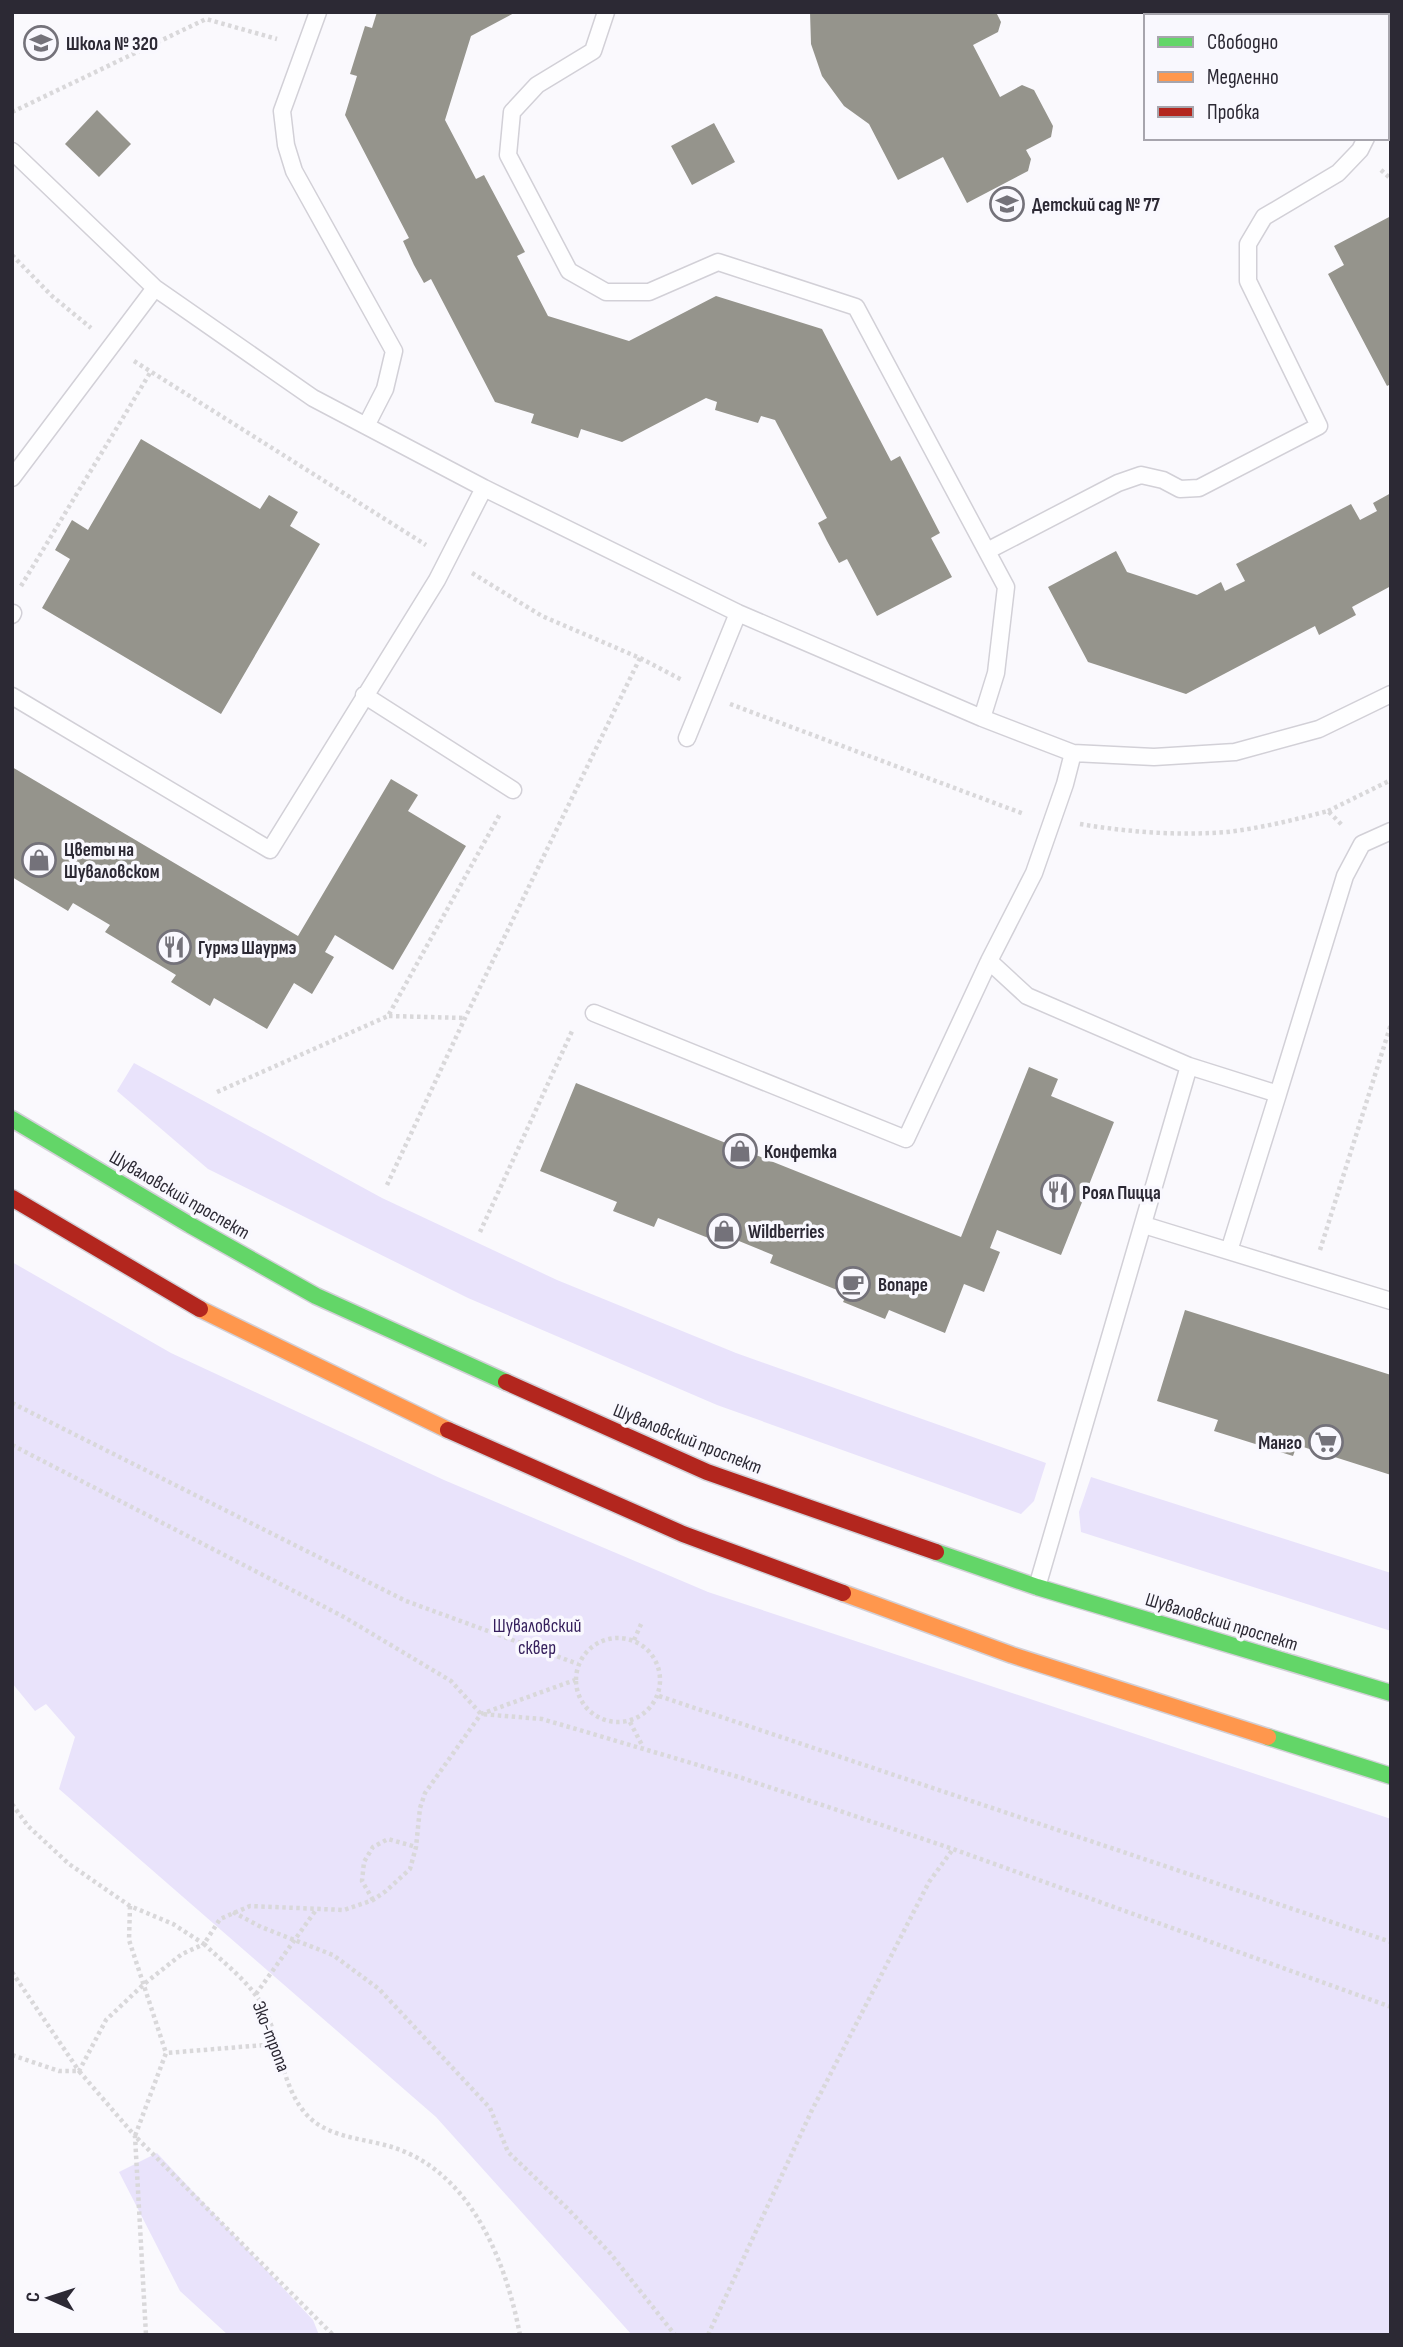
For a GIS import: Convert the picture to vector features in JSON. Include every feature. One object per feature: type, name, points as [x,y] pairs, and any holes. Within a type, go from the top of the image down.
[{"type":"street","name":"Шуваловский проспект","points":[[12,1119],[316,1296],[707,1472],[1037,1587],[1391,1693]]},
{"type":"street","points":[[12,1198],[219,1321],[426,1421],[682,1534],[1012,1655],[1391,1776]]},
{"type":"lane","points":[[317,12],[282,111],[286,145],[294,171],[394,351],[385,390],[366,426]]},
{"type":"lane","points":[[606,12],[593,51],[537,85],[512,111],[508,155],[569,271],[606,292],[649,292],[718,262],[856,307],[1006,587],[996,673],[982,719]]},
{"type":"lane","points":[[987,551],[1118,483],[1141,475],[1163,480],[1180,489],[1199,488],[1319,426],[1248,281],[1248,244],[1264,217],[1338,173],[1360,150],[1365,140]]},
{"type":"lane","points":[[12,151],[155,288],[313,398],[484,488],[738,613],[982,719],[1073,752],[1154,757],[1235,752],[1319,729],[1391,694]]},
{"type":"lane","points":[[12,478],[155,288]]},
{"type":"lane","points":[[12,696],[270,850],[448,559],[484,488]]},
{"type":"lane","points":[[687,738],[738,613]]},
{"type":"lane","points":[[364,695],[513,790]]},
{"type":"lane","points":[[594,1013],[906,1139],[989,961],[1034,873],[1073,752]]},
{"type":"lane","points":[[1229,1251],[1345,876],[1362,844],[1391,831]]},
{"type":"lane","points":[[989,961],[1027,996],[1189,1066],[1278,1094]]},
{"type":"lane","points":[[1037,1587],[1189,1066]]},
{"type":"lane","points":[[1144,1225],[1391,1301]]},
{"type":"path","points":[[12,112],[206,19],[305,47]]},
{"type":"path","points":[[12,255],[52,296],[149,373],[542,616],[640,658],[737,707],[1031,817],[1114,830],[1226,832],[1276,824],[1328,811],[1391,779]]},
{"type":"path","points":[[13,614],[15,596],[149,373]]},
{"type":"path","points":[[387,1185],[640,658]]},
{"type":"path","points":[[388,1016],[513,790]]},
{"type":"path","points":[[1328,811],[1362,844]]},
{"type":"path","points":[[480,1232],[570,1031],[594,1013]]},
{"type":"path","points":[[217,1092],[388,1016],[465,1018]]},
{"type":"path","points":[[1312,1276],[1391,1024]]},
{"type":"path","points":[[12,1403],[406,1601],[578,1664]]},
{"type":"path","points":[[12,1445],[344,1617],[451,1681],[481,1714],[542,1719],[742,1778],[953,1849],[1391,2007]]},
{"type":"path","points":[[634,1640],[642,1622]]},
{"type":"path","points":[[612,1637],[634,1640],[648,1649],[658,1663],[662,1679],[659,1696],[647,1712],[630,1722],[610,1723],[592,1715],[580,1699],[575,1680],[578,1664],[592,1646],[612,1637]]},
{"type":"path","points":[[79,2071],[106,2020],[144,1984],[182,1954],[204,1944],[220,1919],[250,1906],[344,1910],[373,1900],[410,1869],[425,1793],[481,1714],[575,1680]]},
{"type":"path","points":[[659,1696],[1391,1942]]},
{"type":"path","points":[[630,1722],[643,1748]]},
{"type":"path","name":"Эко-тропа","points":[[12,1804],[28,1826],[69,1864],[130,1906],[173,1924],[204,1944],[256,1994],[266,2012],[292,2092],[307,2115],[328,2130],[395,2148],[423,2161],[447,2180],[470,2206],[490,2238],[520,2335]]},
{"type":"path","points":[[373,1900],[362,1881],[364,1863],[373,1847],[388,1839],[416,1847]]},
{"type":"path","points":[[708,2335],[812,2110],[929,1882],[953,1849]]},
{"type":"path","points":[[130,1906],[129,1940],[166,2053],[135,2136],[146,2335]]},
{"type":"path","points":[[256,1994],[317,1909]]},
{"type":"path","points":[[233,1912],[261,1927],[333,1955],[379,1989],[489,2108],[508,2152],[610,2253],[676,2335]]},
{"type":"path","points":[[12,1972],[79,2071],[135,2136],[333,2335]]},
{"type":"path","points":[[166,2053],[277,2044]]},
{"type":"path","points":[[12,2055],[58,2071],[79,2071]]},
{"type":"green space","points":[[134,1063],[382,1198],[557,1280],[736,1353],[1046,1463],[1034,1501],[1021,1514],[717,1405],[468,1298],[208,1169],[117,1091]]},
{"type":"green space","name":"Шуваловский сквер","points":[[12,1262],[171,1353],[444,1480],[708,1592],[1391,1819],[1391,2335],[632,2335],[436,2117],[59,1789],[75,1737],[46,1704],[35,1711],[12,1683]]},
{"type":"green space","points":[[1091,1477],[1391,1573],[1391,1631],[1081,1532],[1079,1512]]},
{"type":"green space","points":[[157,2153],[313,2320],[319,2335],[228,2335],[180,2291],[119,2172]]},
{"type":"building","points":[[377,12],[516,12],[471,36],[445,120],[476,179],[484,175],[525,252],[517,256],[548,316],[629,341],[716,296],[822,329],[891,461],[900,456],[940,533],[931,538],[952,577],[877,616],[847,559],[839,563],[827,541],[818,523],[827,518],[775,420],[761,416],[758,423],[715,410],[717,402],[706,398],[622,442],[581,429],[578,438],[531,423],[534,414],[495,402],[431,279],[424,283],[414,265],[403,241],[409,238],[345,115],[357,76],[350,74],[365,26],[372,28]]},
{"type":"building","points":[[810,12],[996,12],[1001,22],[998,32],[973,45],[1000,97],[1022,85],[1034,90],[1053,126],[1051,137],[1026,150],[1031,159],[1028,171],[967,203],[943,157],[898,180],[869,124],[844,106],[822,76],[811,44]]},
{"type":"building","points":[[97,110],[131,144],[99,177],[65,144]]},
{"type":"building","points":[[714,123],[735,162],[692,185],[671,146]]},
{"type":"building","points":[[1391,216],[1391,384],[1387,386],[1328,274],[1344,265],[1334,246]]},
{"type":"building","points":[[141,439],[260,509],[269,495],[298,512],[290,526],[320,544],[221,714],[42,608],[70,559],[55,550],[72,520],[88,530]]},
{"type":"building","points":[[1391,493],[1391,586],[1352,607],[1356,615],[1319,635],[1315,626],[1186,694],[1088,662],[1048,587],[1116,551],[1127,572],[1197,595],[1221,582],[1225,591],[1245,581],[1236,564],[1351,504],[1360,520],[1377,511],[1373,503]]},
{"type":"building","points":[[12,767],[298,936],[391,779],[418,795],[408,811],[466,846],[393,970],[335,935],[325,952],[334,957],[312,994],[294,983],[267,1029],[214,998],[210,1006],[171,982],[176,975],[105,932],[110,925],[73,903],[68,911],[12,877]]},
{"type":"building","points":[[1029,1067],[1058,1079],[1051,1096],[1114,1122],[1061,1255],[997,1230],[990,1248],[1000,1252],[984,1292],[964,1284],[945,1333],[889,1310],[885,1319],[843,1302],[847,1294],[770,1263],[773,1255],[734,1239],[731,1247],[658,1218],[654,1227],[613,1211],[617,1202],[540,1171],[576,1083],[961,1237]]},
{"type":"building","points":[[1185,1310],[1391,1375],[1391,1475],[1297,1445],[1293,1456],[1214,1431],[1218,1420],[1157,1401]]},
{"type":"traffic: fast","points":[[12,1119],[316,1296],[506,1382]]},
{"type":"traffic: fast","points":[[936,1552],[1037,1587],[1391,1693]]},
{"type":"traffic: fast","points":[[1268,1737],[1391,1776]]},
{"type":"traffic: slow","points":[[200,1309],[448,1430]]},
{"type":"traffic: slow","points":[[843,1593],[1012,1655],[1268,1737]]},
{"type":"traffic: jam","points":[[12,1198],[200,1309]]},
{"type":"traffic: jam","points":[[506,1382],[707,1472],[936,1552]]},
{"type":"traffic: jam","points":[[448,1430],[683,1534],[843,1593]]},
{"type":"place","name":"Школа № 320","points":[[41,43]]},
{"type":"place","name":"Детский сад № 77","points":[[1007,204]]},
{"type":"place","name":"Цветы на Шуваловском","points":[[39,860]]},
{"type":"place","name":"Гурмэ Шаурмэ","points":[[174,947]]},
{"type":"place","name":"Конфетка","points":[[740,1151]]},
{"type":"place","name":"Роял Пицца","points":[[1058,1192]]},
{"type":"place","name":"Wildberries","points":[[724,1231]]},
{"type":"place","name":"Bonape","points":[[853,1284]]},
{"type":"place","name":"Манго","points":[[1326,1442]]}]
